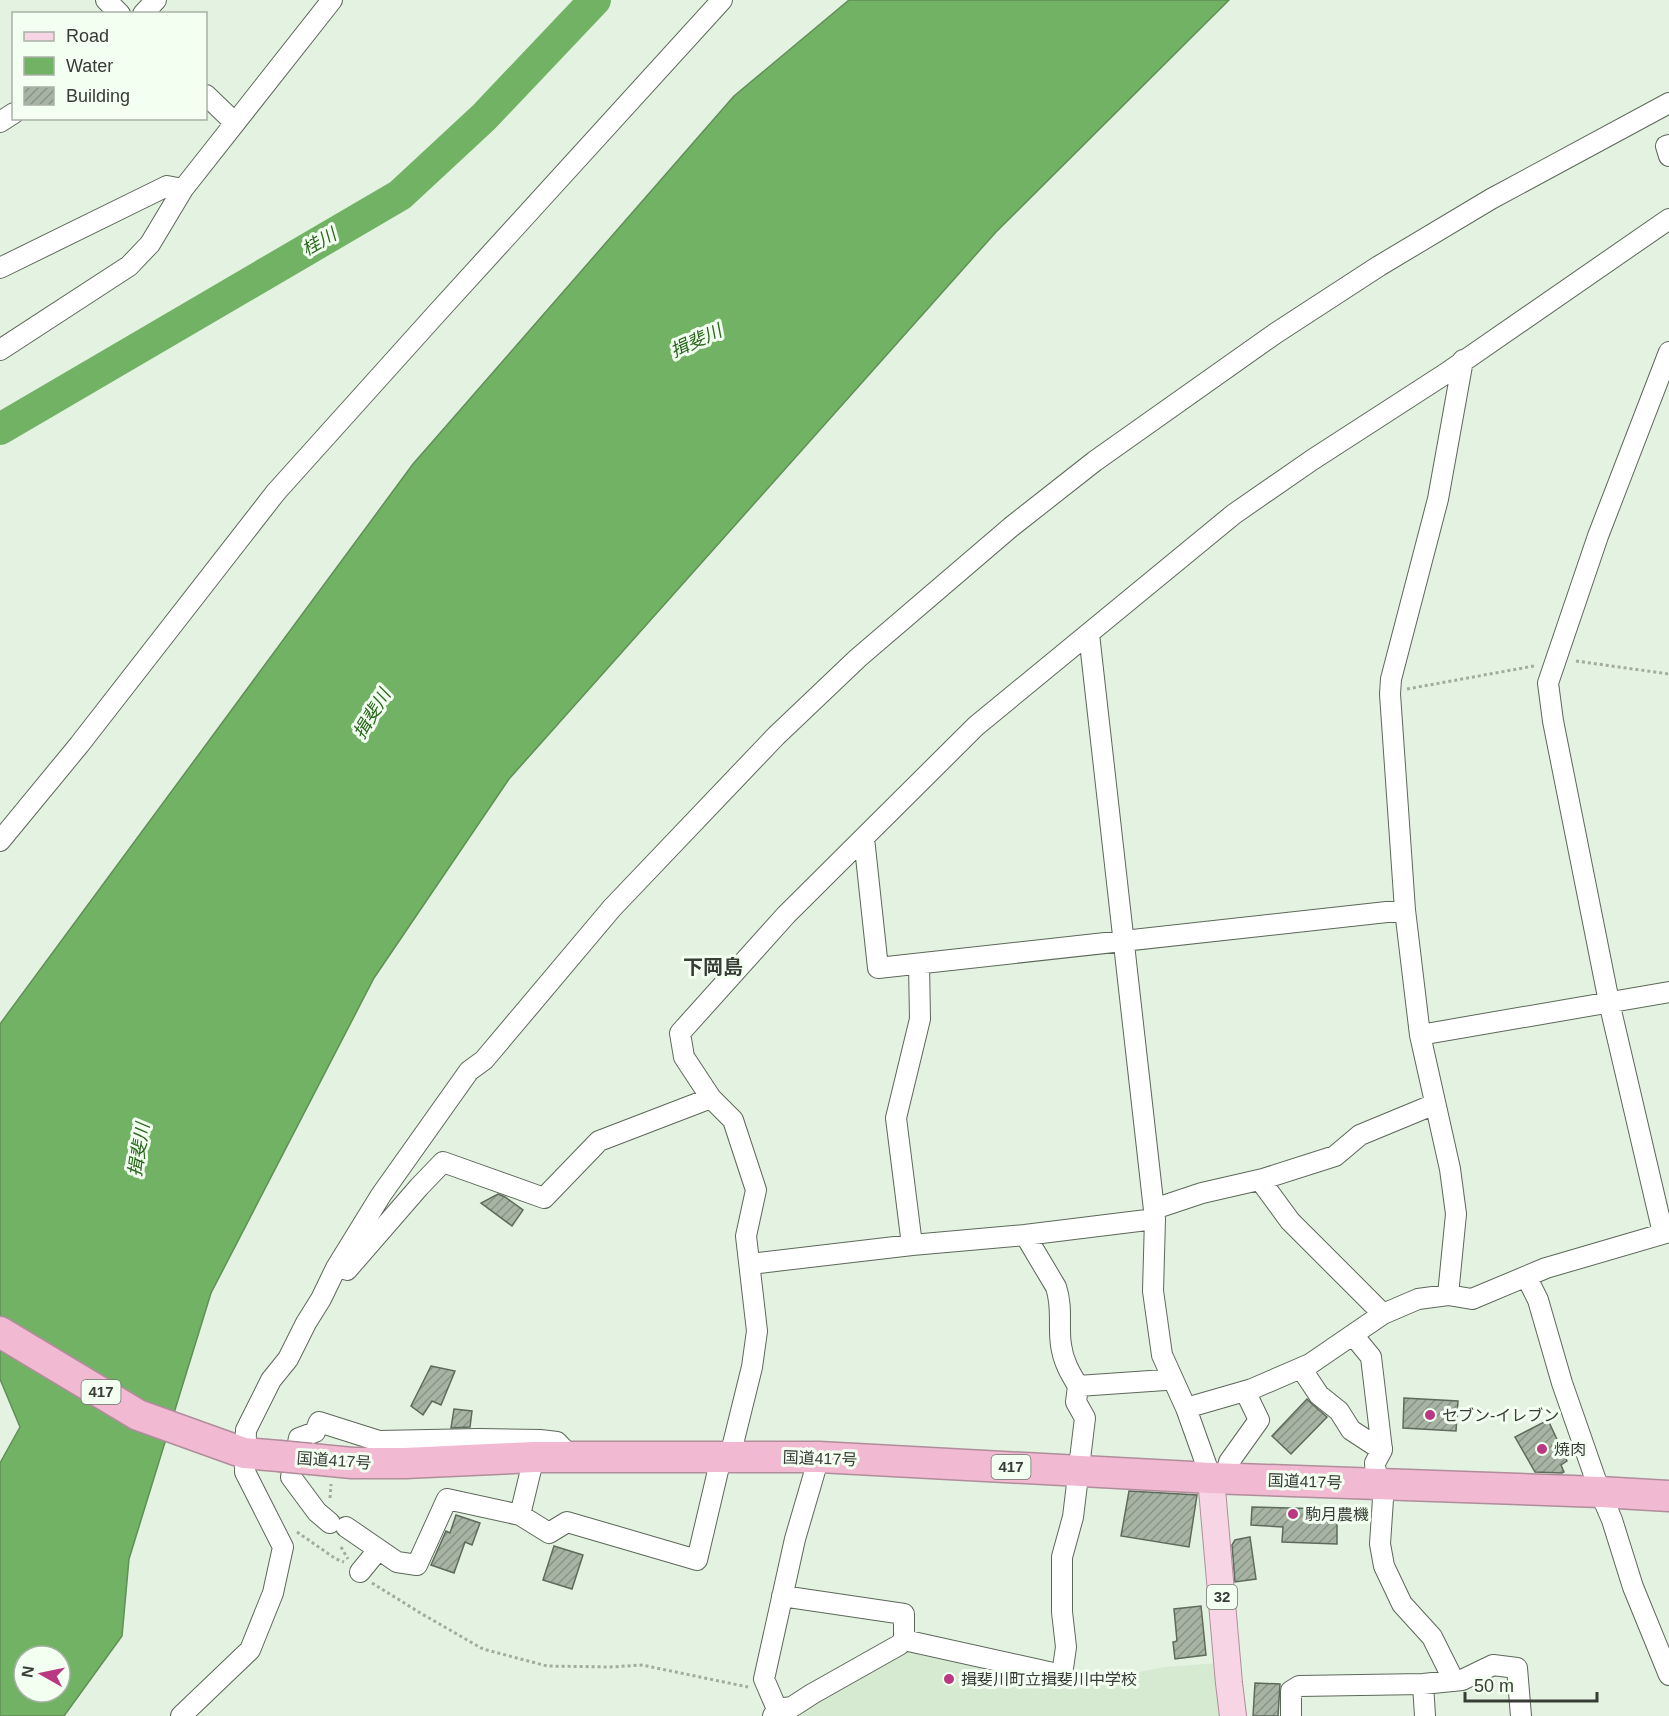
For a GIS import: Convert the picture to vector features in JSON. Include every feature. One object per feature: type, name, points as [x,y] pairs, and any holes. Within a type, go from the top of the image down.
[{"type":"highway","name":"国道417号","points":[[0,1332],[138,1415],[244,1453],[322,1460],[405,1463],[534,1457],[819,1456],[1219,1478],[1669,1496]]},
{"type":"main road","name":"32","points":[[1219,1478],[1229,1683],[1233,1716]]},
{"type":"street","points":[[106,0],[118,12]]},
{"type":"street","points":[[145,12],[156,0]]},
{"type":"street","points":[[0,350],[129,266],[150,244],[183,189],[332,0]]},
{"type":"street","points":[[0,841],[79,745],[276,492],[722,0]]},
{"type":"street","points":[[207,96],[235,123]]},
{"type":"street","points":[[181,1716],[250,1650],[273,1593],[283,1547],[244,1472],[246,1430],[271,1380],[288,1359],[336,1268],[381,1196],[469,1071],[484,1060],[620,899],[776,736],[858,658],[932,593],[1095,461],[1275,333],[1379,266],[1491,199],[1669,103]]},
{"type":"street","points":[[1669,145],[1666,146],[1669,156]]},
{"type":"street","points":[[0,268],[167,186],[183,189]]},
{"type":"street","points":[[572,1458],[557,1442],[479,1439],[379,1441],[319,1422],[315,1432],[299,1438],[291,1477],[317,1512],[397,1562],[417,1565],[447,1499],[520,1515],[549,1533],[567,1522],[697,1560],[752,1367],[757,1331],[746,1236],[756,1190],[733,1120],[711,1098],[684,1057],[680,1033],[786,915],[976,726],[1234,514],[1669,219]]},
{"type":"street","points":[[1186,1408],[1245,1390],[1310,1364],[1383,1314],[1418,1299],[1448,1295],[1472,1299],[1527,1278],[1546,1268],[1666,1232],[1609,1002],[1553,721],[1548,683],[1598,536],[1669,352]]},
{"type":"street","points":[[1448,1295],[1455,1214],[1450,1169],[1420,1035],[1405,910],[1390,694],[1391,680],[1438,499],[1463,360]]},
{"type":"street","points":[[1089,634],[1155,1214],[1153,1292],[1162,1355],[1219,1478]]},
{"type":"street","points":[[864,838],[878,968],[1405,910]]},
{"type":"street","points":[[912,1245],[896,1118],[920,1019],[919,964]]},
{"type":"street","points":[[1420,1035],[1669,992]]},
{"type":"street","points":[[321,1299],[443,1162],[544,1198],[599,1141],[711,1098]]},
{"type":"street","points":[[750,1264],[912,1245],[1024,1235],[1155,1214],[1202,1193],[1260,1180],[1335,1156],[1360,1135],[1435,1104]]},
{"type":"street","points":[[1260,1180],[1290,1221],[1383,1314]]},
{"type":"street","points":[[904,1640],[1062,1675],[1066,1647],[1062,1612],[1062,1557],[1073,1517],[1085,1418],[1076,1402],[1078,1386],[1067,1368],[1061,1347],[1061,1310],[1056,1287],[1024,1235]]},
{"type":"street","points":[[1527,1278],[1538,1300],[1566,1394],[1612,1520],[1633,1587],[1669,1675]]},
{"type":"street","points":[[1353,1335],[1371,1357],[1382,1448],[1376,1463],[1381,1484],[1380,1544],[1384,1566],[1402,1604],[1432,1637],[1454,1681]]},
{"type":"street","points":[[1301,1368],[1319,1395],[1339,1411],[1351,1430],[1382,1448]]},
{"type":"street","points":[[1078,1386],[1165,1380],[1172,1377]]},
{"type":"street","points":[[1219,1478],[1259,1420],[1245,1390]]},
{"type":"street","points":[[783,1596],[904,1614],[904,1640],[792,1707],[775,1712],[764,1678],[795,1539],[819,1456]]},
{"type":"street","points":[[520,1515],[534,1457]]},
{"type":"street","points":[[357,1569],[378,1550]]},
{"type":"street","points":[[1291,1716],[1292,1691],[1299,1686],[1423,1684],[1454,1681],[1462,1680],[1493,1665],[1517,1668],[1521,1716]]},
{"type":"street","points":[[1423,1684],[1425,1716]]},
{"type":"path","points":[[1390,694],[1415,687],[1574,660],[1669,674]]},
{"type":"path","points":[[322,1460],[328,1512],[338,1525],[331,1530],[349,1560],[368,1580],[483,1649],[547,1666],[642,1665],[755,1689],[768,1688]]},
{"type":"path","points":[[291,1524],[298,1533],[336,1560],[357,1569]]},
{"type":"shaded area","name":"揖斐川町立揖斐川中学校","points":[[911,1646],[1058,1683],[1087,1683],[1164,1667],[1218,1663],[1225,1716],[793,1716]]},
{"type":"water","name":"揖斐川","points":[[849,0],[1229,0],[996,232],[509,779],[374,978],[211,1293],[129,1559],[122,1636],[64,1716],[0,1716],[0,1463],[20,1427],[0,1379],[0,1024],[413,464],[734,96]]},
{"type":"building","points":[[498,1194],[523,1210],[512,1226],[481,1203]]},
{"type":"building","points":[[431,1366],[455,1371],[441,1405],[432,1401],[423,1415],[411,1406]]},
{"type":"building","name":"セブン-イレブン","points":[[1404,1398],[1458,1401],[1456,1431],[1403,1428]]},
{"type":"building","points":[[1307,1399],[1327,1417],[1291,1454],[1272,1436]]},
{"type":"building","points":[[454,1409],[472,1411],[470,1427],[451,1428]]},
{"type":"building","name":"焼肉","points":[[1548,1420],[1567,1461],[1561,1465],[1564,1472],[1562,1473],[1535,1472],[1515,1437]]},
{"type":"building","points":[[1129,1491],[1197,1495],[1189,1547],[1121,1536]]},
{"type":"building","points":[[1252,1507],[1329,1509],[1328,1523],[1337,1523],[1337,1544],[1282,1542],[1283,1527],[1251,1525]]},
{"type":"building","points":[[456,1515],[480,1523],[472,1545],[465,1542],[454,1573],[431,1565],[446,1531],[450,1533]]},
{"type":"building","points":[[1250,1537],[1256,1579],[1235,1582],[1232,1545],[1235,1540]]},
{"type":"building","points":[[554,1546],[583,1555],[572,1589],[543,1580]]},
{"type":"building","points":[[1201,1606],[1206,1655],[1175,1659],[1173,1642],[1177,1641],[1174,1609]]},
{"type":"building","points":[[1255,1683],[1280,1684],[1278,1716],[1253,1716]]},
{"type":"waterway","name":"桂川","points":[[0,429],[400,195],[484,117],[595,0]]},
{"type":"place","name":"セブン-イレブン","points":[[1430,1415]]},
{"type":"place","name":"焼肉","points":[[1542,1449]]},
{"type":"place","name":"駒月農機","points":[[1293,1514]]},
{"type":"place","name":"揖斐川町立揖斐川中学校","points":[[949,1679]]},
{"type":"district","name":"下岡島","points":[[713,967]]}]
